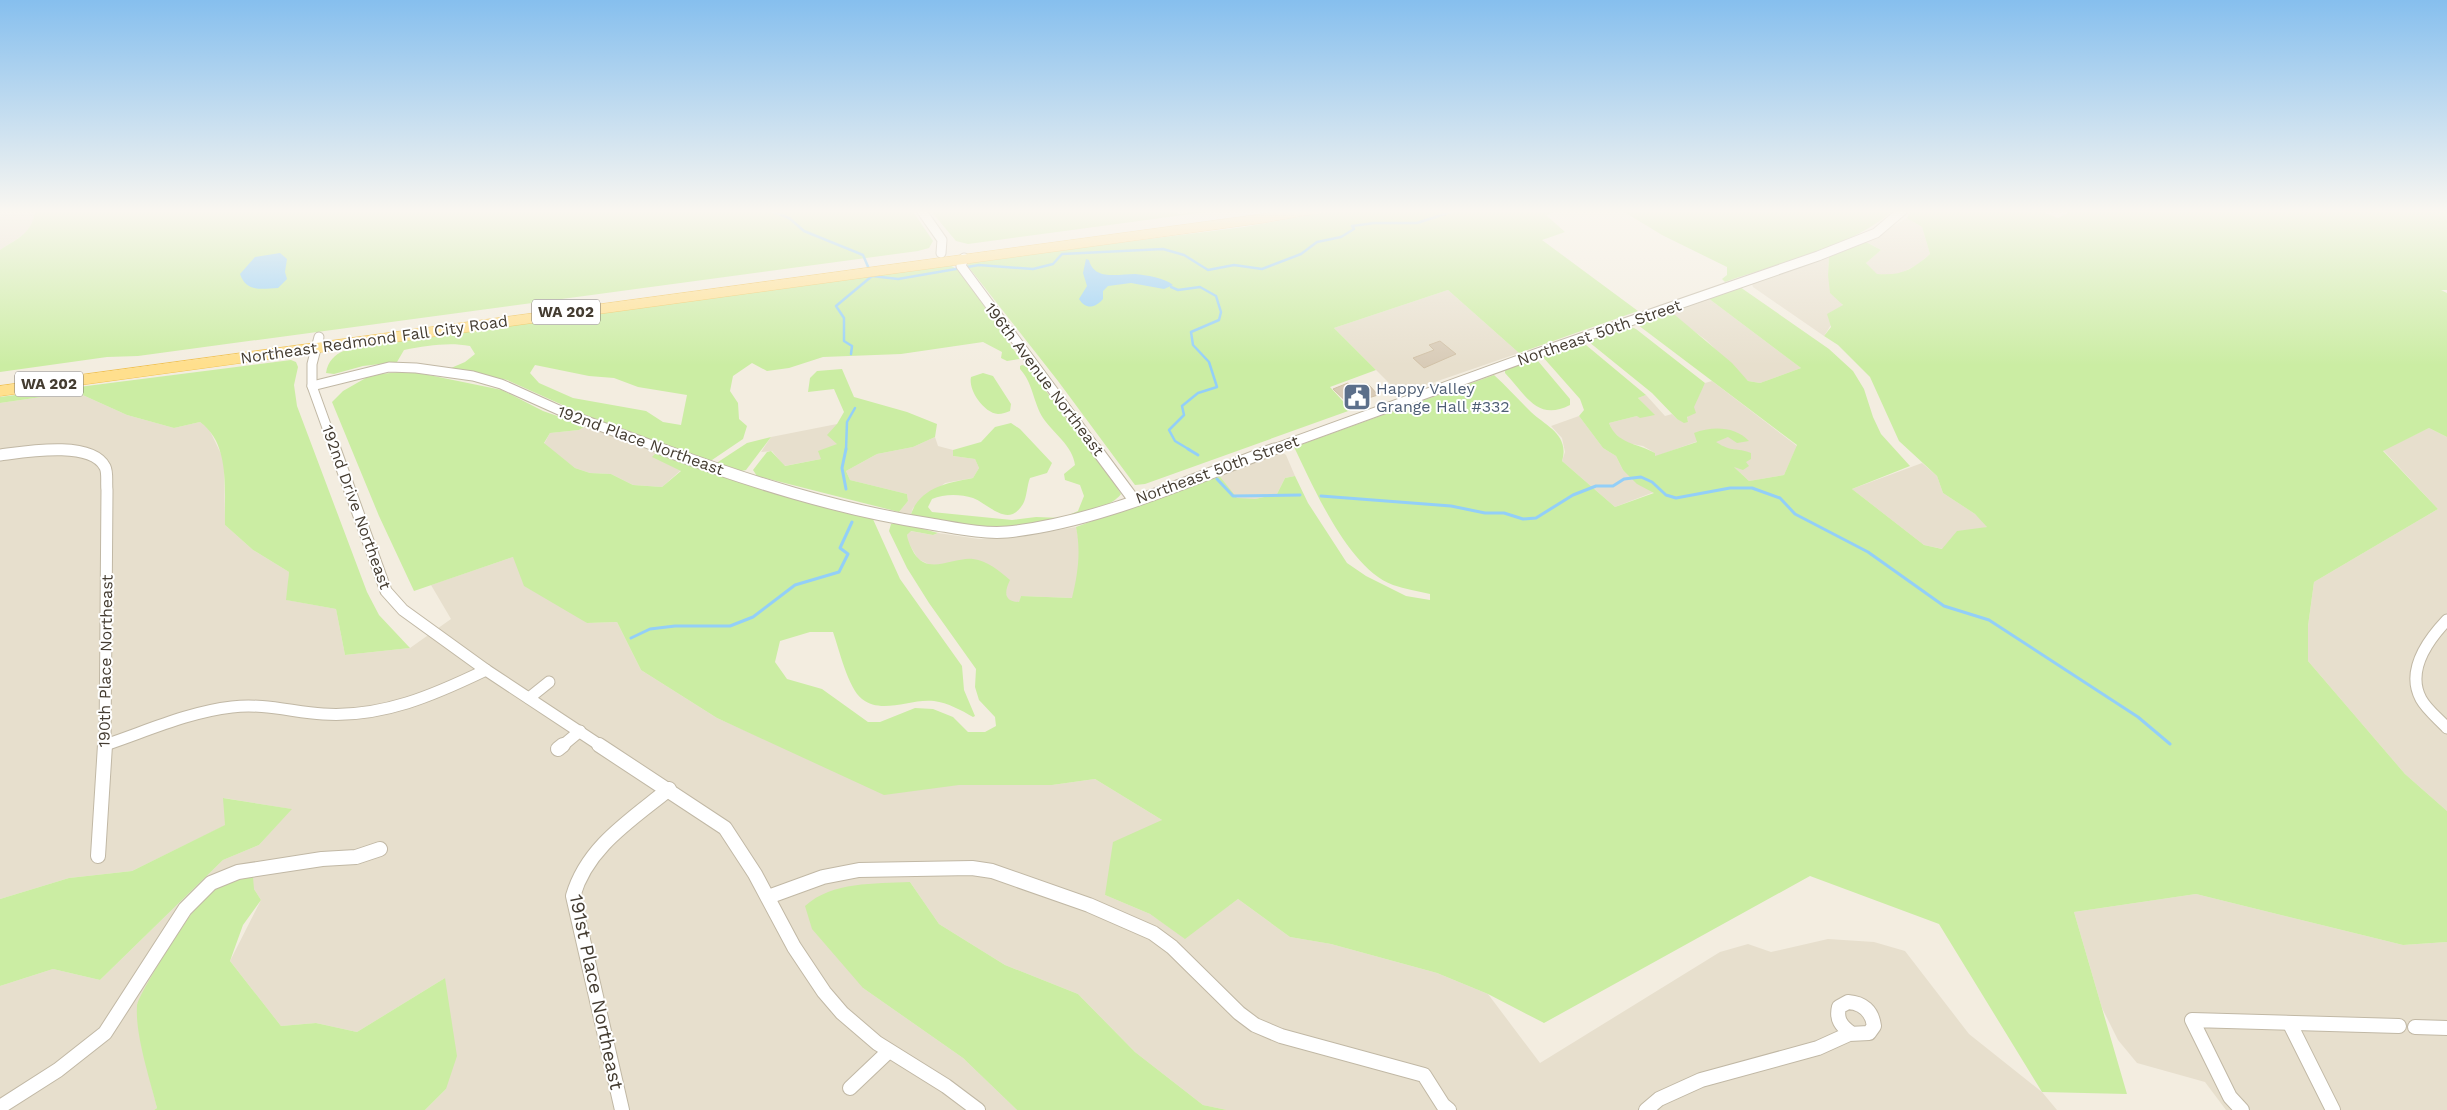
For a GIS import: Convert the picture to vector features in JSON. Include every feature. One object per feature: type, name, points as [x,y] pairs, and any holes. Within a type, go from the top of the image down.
[{"type":"main road","name":"Northeast Redmond Fall City Road","points":[[0,391],[318,342],[899,262]]},
{"type":"main road","points":[[963,265],[966,262]]},
{"type":"main road","name":"Northeast Redmond Fall City Road","points":[[889,264],[963,265],[984,262]]},
{"type":"main road","name":"Northeast Redmond Fall City Road","points":[[0,379],[318,342]]},
{"type":"street","name":"Northeast 50th Street","points":[[972,531],[1005,532],[1063,523],[1134,500],[1535,354],[1801,262]]},
{"type":"street","name":"196th Avenue Northeast","points":[[963,265],[1134,500]]},
{"type":"street","name":"192nd Drive Northeast","points":[[318,342],[312,372],[312,386],[386,591],[403,610],[486,670],[669,789],[725,828],[736,842],[768,897],[796,952],[820,987],[842,1013],[888,1051],[952,1090],[978,1110]]},
{"type":"street","name":"192nd Place Northeast","points":[[312,386],[360,372],[389,367],[425,369],[473,376],[501,384],[570,415],[723,472],[840,505],[910,521],[972,531]]},
{"type":"street","name":"190th Place Northeast","points":[[0,455],[42,450],[66,450],[88,454],[96,458],[104,467],[107,490],[105,745],[102,819],[98,856]]},
{"type":"street","points":[[2447,620],[2436,631],[2420,661],[2416,680],[2420,699],[2447,728]]},
{"type":"street","points":[[105,745],[233,706],[325,714],[372,712],[399,707],[429,697],[486,670]]},
{"type":"street","points":[[529,698],[549,682]]},
{"type":"street","points":[[558,749],[580,731]]},
{"type":"street","name":"191st Place Northeast","points":[[622,1110],[573,896],[580,874],[594,853],[669,789]]},
{"type":"street","points":[[0,1107],[58,1070],[105,1033],[185,909],[211,883],[238,872],[322,859],[356,857],[380,849]]},
{"type":"street","points":[[768,897],[823,877],[859,870],[972,868],[992,871],[1089,905],[1153,933],[1172,947],[1220,995],[1255,1025],[1281,1036],[1424,1075],[1443,1105],[1449,1110]]},
{"type":"street","points":[[2242,1110],[2230,1097],[2192,1020],[2399,1026]]},
{"type":"street","points":[[2290,1024],[2333,1110]]},
{"type":"street","points":[[2415,1026],[2447,1028]]},
{"type":"street","points":[[1646,1110],[1652,1104],[1672,1092],[1701,1081],[1820,1048],[1851,1033]]},
{"type":"street","points":[[850,1088],[888,1051]]},
{"type":"shaded area","points":[[1815,262],[1829,262],[1828,275],[1843,306],[1824,336],[1753,287],[1752,284]]},
{"type":"shaded area","points":[[1921,262],[1895,276],[1876,274],[1866,263]]},
{"type":"shaded area","points":[[1448,290],[1519,353],[1400,394],[1334,328]]},
{"type":"shaded area","points":[[1708,298],[1801,368],[1760,383],[1748,381],[1706,340],[1668,312]]},
{"type":"shaded area","points":[[1712,381],[1797,446],[1784,475],[1749,481],[1704,439],[1654,457],[1655,453],[1643,446],[1626,443],[1612,431],[1609,423],[1637,416],[1654,415],[1638,398],[1646,395],[1665,416],[1672,414],[1677,419],[1688,422],[1687,418],[1705,383]]},
{"type":"shaded area","points":[[76,392],[127,415],[174,428],[200,422],[209,429],[224,460],[225,525],[253,550],[289,572],[287,600],[336,609],[345,655],[410,648],[451,619],[431,585],[513,557],[587,623],[617,622],[641,670],[717,718],[780,746],[959,785],[1052,785],[1095,779],[1162,820],[1105,895],[1150,914],[1185,938],[1238,899],[1290,937],[1331,944],[1437,973],[1488,994],[1540,1063],[1720,952],[1748,944],[1771,952],[1828,939],[1874,942],[1905,951],[1969,1034],[2042,1092],[2057,1110],[1227,1110],[1203,1105],[1135,1052],[1078,994],[1005,965],[939,924],[910,882],[863,988],[963,1058],[1017,1110],[425,1110],[446,1089],[445,978],[357,1032],[316,1023],[281,1026],[230,961],[261,900],[254,889],[137,1004],[142,1047],[157,1108],[154,1110],[0,1110],[0,986],[53,969],[100,980],[223,860],[259,845],[291,809],[224,798],[226,825],[132,871],[69,878],[0,899],[0,403]]},
{"type":"shaded area","points":[[1579,416],[1603,448],[1616,456],[1623,470],[1654,492],[1615,507],[1562,461],[1565,452],[1562,438],[1551,426]]},
{"type":"shaded area","points":[[837,424],[837,444],[821,459],[784,466],[772,451],[761,452],[771,437]]},
{"type":"shaded area","points":[[586,426],[656,453],[653,457],[681,470],[662,487],[633,485],[611,474],[590,473],[575,468],[544,444],[550,433],[579,430]]},
{"type":"shaded area","points":[[2429,428],[2447,437],[2447,811],[2405,774],[2308,661],[2308,626],[2314,582],[2438,509],[2383,450]]},
{"type":"shaded area","points":[[935,437],[938,446],[953,450],[953,456],[975,459],[979,468],[973,478],[945,483],[913,508],[911,514],[899,512],[908,501],[907,494],[850,480],[846,471],[877,454],[913,447]]},
{"type":"shaded area","points":[[1280,451],[1286,455],[1295,476],[1285,478],[1277,494],[1255,499],[1237,499],[1218,474]]},
{"type":"shaded area","points":[[1922,463],[1937,476],[1943,493],[1975,514],[1988,526],[1943,549],[1924,545],[1852,489]]},
{"type":"shaded area","points":[[1076,527],[1080,547],[1078,575],[1073,598],[1021,596],[1019,603],[1011,602],[1007,598],[1005,589],[972,559],[932,566],[918,559],[908,542],[907,535],[910,531],[979,539],[1024,536]]},
{"type":"shaded area","points":[[2196,894],[2403,945],[2447,942],[2447,1110],[2226,1110],[2205,1082],[2137,1063],[2118,1040],[2102,1008],[2074,912]]},
{"type":"green space","points":[[0,262],[838,262],[138,356],[107,357],[0,372]]},
{"type":"green space","points":[[973,262],[1571,262],[1638,311],[1519,353],[1448,290],[1334,328],[1376,370],[1330,387],[1351,410],[1145,484],[1135,485],[1058,381],[967,265]]},
{"type":"green space","points":[[1716,262],[1788,262],[1725,282],[1722,279],[1727,275],[1727,267]]},
{"type":"green space","points":[[1829,262],[1867,262],[1866,263],[1877,274],[1900,273],[1921,262],[2447,262],[2447,290],[2441,290],[2447,293],[2447,437],[2429,428],[2383,451],[2438,509],[2314,582],[2308,626],[2308,661],[2405,774],[2447,811],[2447,942],[2403,945],[2196,894],[2074,912],[2127,1094],[2042,1092],[1939,924],[1810,876],[1544,1023],[1488,994],[1437,973],[1331,944],[1290,937],[1238,899],[1185,939],[1150,914],[1105,895],[1113,842],[1162,820],[1095,779],[1052,785],[959,785],[884,795],[717,718],[641,670],[617,622],[587,623],[524,586],[513,557],[414,591],[379,516],[332,402],[343,391],[371,375],[409,371],[502,390],[543,411],[586,426],[579,430],[550,433],[544,443],[575,468],[590,473],[611,474],[633,485],[662,487],[681,471],[652,457],[656,453],[750,485],[872,517],[900,579],[962,666],[964,690],[975,716],[973,717],[959,709],[934,701],[888,706],[870,704],[857,694],[852,686],[833,632],[810,632],[780,641],[775,662],[787,679],[822,689],[868,722],[880,722],[915,708],[933,709],[953,717],[968,732],[985,732],[996,726],[995,717],[979,700],[975,687],[976,669],[929,603],[907,568],[889,531],[891,524],[901,523],[938,533],[933,535],[911,531],[907,535],[914,553],[920,560],[926,563],[941,564],[973,559],[993,566],[1010,580],[1006,592],[1008,598],[1014,602],[1019,602],[1021,596],[1072,598],[1078,562],[1076,527],[1218,474],[1237,498],[1255,499],[1277,494],[1285,478],[1295,476],[1308,503],[1347,563],[1366,576],[1406,596],[1430,600],[1430,594],[1393,585],[1377,576],[1361,562],[1334,525],[1294,447],[1494,375],[1560,438],[1564,452],[1562,461],[1615,507],[1654,493],[1637,484],[1623,470],[1616,456],[1603,448],[1579,416],[1584,410],[1580,399],[1542,356],[1579,343],[1586,345],[1646,395],[1638,398],[1655,415],[1640,418],[1637,416],[1609,423],[1622,439],[1655,453],[1655,456],[1697,442],[1694,433],[1716,428],[1730,430],[1737,432],[1749,441],[1737,443],[1728,437],[1716,442],[1727,448],[1751,453],[1751,459],[1746,462],[1749,466],[1743,470],[1734,467],[1749,481],[1784,475],[1797,445],[1638,325],[1638,322],[1668,312],[1675,315],[1732,363],[1748,381],[1760,383],[1801,368],[1708,298],[1740,287],[1829,349],[1853,371],[1864,389],[1881,434],[1910,466],[1852,489],[1924,545],[1942,549],[1957,531],[1987,527],[1975,514],[1943,493],[1937,476],[1899,441],[1870,377],[1838,345],[1824,336],[1831,327],[1827,314],[1843,305],[1830,293]]},
{"type":"green space","points":[[950,265],[961,272],[1020,359],[1007,361],[1001,358],[1002,352],[983,342],[901,354],[823,357],[789,368],[767,371],[752,363],[733,376],[730,391],[738,403],[739,419],[747,426],[743,439],[712,460],[703,461],[587,416],[507,380],[451,368],[465,362],[475,354],[470,346],[445,344],[404,350],[397,362],[363,366],[334,374],[326,373],[328,365],[337,354],[373,344]],"holes":[[[535,365],[589,376],[614,378],[638,387],[687,395],[681,425],[663,422],[646,411],[573,398],[539,383],[530,373]]]},
{"type":"green space","points":[[1629,326],[1636,329],[1705,383],[1694,407],[1696,413],[1687,417],[1688,422],[1684,423],[1677,419],[1652,393],[1589,342],[1589,339]]},
{"type":"green space","points":[[291,360],[296,362],[298,367],[294,385],[297,406],[367,592],[379,615],[410,648],[345,655],[336,609],[286,600],[289,572],[253,550],[225,525],[225,483],[221,455],[210,431],[200,422],[174,428],[127,415],[76,392],[0,403],[0,397]]},
{"type":"green space","points":[[1534,360],[1538,361],[1570,399],[1570,405],[1549,410],[1540,408],[1526,397],[1505,373],[1505,370]]},
{"type":"green space","points":[[1022,365],[1032,372],[1121,494],[1113,502],[1081,514],[1062,519],[1022,526],[993,529],[916,519],[911,514],[915,505],[928,492],[945,484],[973,478],[979,468],[975,459],[953,456],[953,450],[981,442],[995,427],[1011,423],[1020,429],[1052,463],[1047,473],[1030,478],[1023,504],[1017,511],[1005,515],[998,513],[973,498],[957,495],[947,495],[932,499],[928,507],[932,512],[1012,520],[1036,517],[1062,518],[1078,511],[1084,496],[1080,485],[1065,480],[1064,474],[1075,465],[1071,452],[1043,418],[1028,380],[1020,369]]},
{"type":"green space","points":[[842,369],[854,397],[907,412],[937,424],[935,437],[913,447],[877,454],[846,471],[850,480],[907,494],[908,501],[899,512],[757,476],[753,470],[767,452],[771,451],[785,466],[821,459],[818,451],[837,444],[827,435],[837,424],[844,412],[834,389],[808,392],[810,378],[817,371]]},
{"type":"green space","points":[[983,373],[993,376],[1011,404],[1010,411],[1000,414],[993,413],[987,410],[978,400],[972,388],[971,377]]},
{"type":"green space","points":[[771,437],[746,470],[741,471],[718,465],[718,462],[747,443]]},
{"type":"green space","points":[[223,798],[292,809],[259,845],[223,860],[100,980],[53,969],[0,986],[0,899],[69,878],[132,871],[225,825]]},
{"type":"green space","points":[[243,873],[253,877],[254,889],[261,900],[243,925],[230,961],[281,1026],[316,1023],[357,1032],[445,978],[457,1056],[446,1089],[425,1110],[154,1110],[157,1108],[138,1030],[137,1006],[165,955],[199,904],[225,883]]},
{"type":"green space","points":[[910,882],[939,924],[1005,965],[1078,994],[1135,1052],[1203,1105],[1227,1110],[1017,1110],[963,1058],[863,988],[812,929],[805,906],[828,892],[854,885]]},
{"type":"water","points":[[251,262],[287,262],[285,272],[287,279],[278,288],[250,287],[240,274]]},
{"type":"water","points":[[1085,262],[1090,262],[1096,271],[1102,274],[1144,275],[1173,285],[1164,289],[1131,283],[1108,286],[1103,291],[1103,299],[1100,302],[1094,306],[1088,306],[1079,299],[1087,286],[1083,273]]},
{"type":"building","name":"Happy Valley Grange Hall #332","points":[[1440,341],[1456,354],[1424,368],[1413,358],[1434,350],[1429,345]]},
{"type":"building","name":"Happy Valley Grange Hall #332","points":[[1348,383],[1356,390],[1369,385],[1378,395],[1365,399],[1369,403],[1354,409],[1333,389]]},
{"type":"waterway","points":[[866,262],[872,276]]},
{"type":"waterway","points":[[872,276],[898,279],[979,265],[1033,269],[1055,262]]},
{"type":"waterway","points":[[1195,262],[1208,270],[1234,265],[1262,269],[1281,262]]},
{"type":"waterway","points":[[851,354],[852,346],[844,341],[844,318],[836,306],[872,276]]},
{"type":"waterway","points":[[1171,287],[1178,290],[1200,287],[1216,296],[1221,312],[1219,320],[1191,332],[1193,345],[1209,362],[1217,387],[1198,393],[1182,406],[1184,415],[1169,430],[1175,441],[1190,450]]},
{"type":"waterway","points":[[846,450],[847,422],[855,408]]},
{"type":"waterway","points":[[846,449],[842,468],[846,489]]},
{"type":"waterway","points":[[1188,449],[1198,455]]},
{"type":"waterway","points":[[1321,496],[1451,506],[1485,513],[1504,513],[1523,519],[1536,518],[1573,495],[1596,486],[1613,486],[1624,479],[1641,477],[1652,482],[1666,495],[1676,498],[1730,488],[1752,488],[1780,498],[1795,514],[1868,552],[1944,606],[1989,620],[2138,717],[2170,744]]},
{"type":"waterway","points":[[1217,479],[1233,496],[1300,495]]},
{"type":"waterway","points":[[631,638],[650,629],[675,626],[730,626],[753,617],[795,585],[839,572],[848,554],[840,548],[852,522]]},
{"type":"place","name":"Happy Valley Grange Hall #332","points":[[1357,397]]}]
